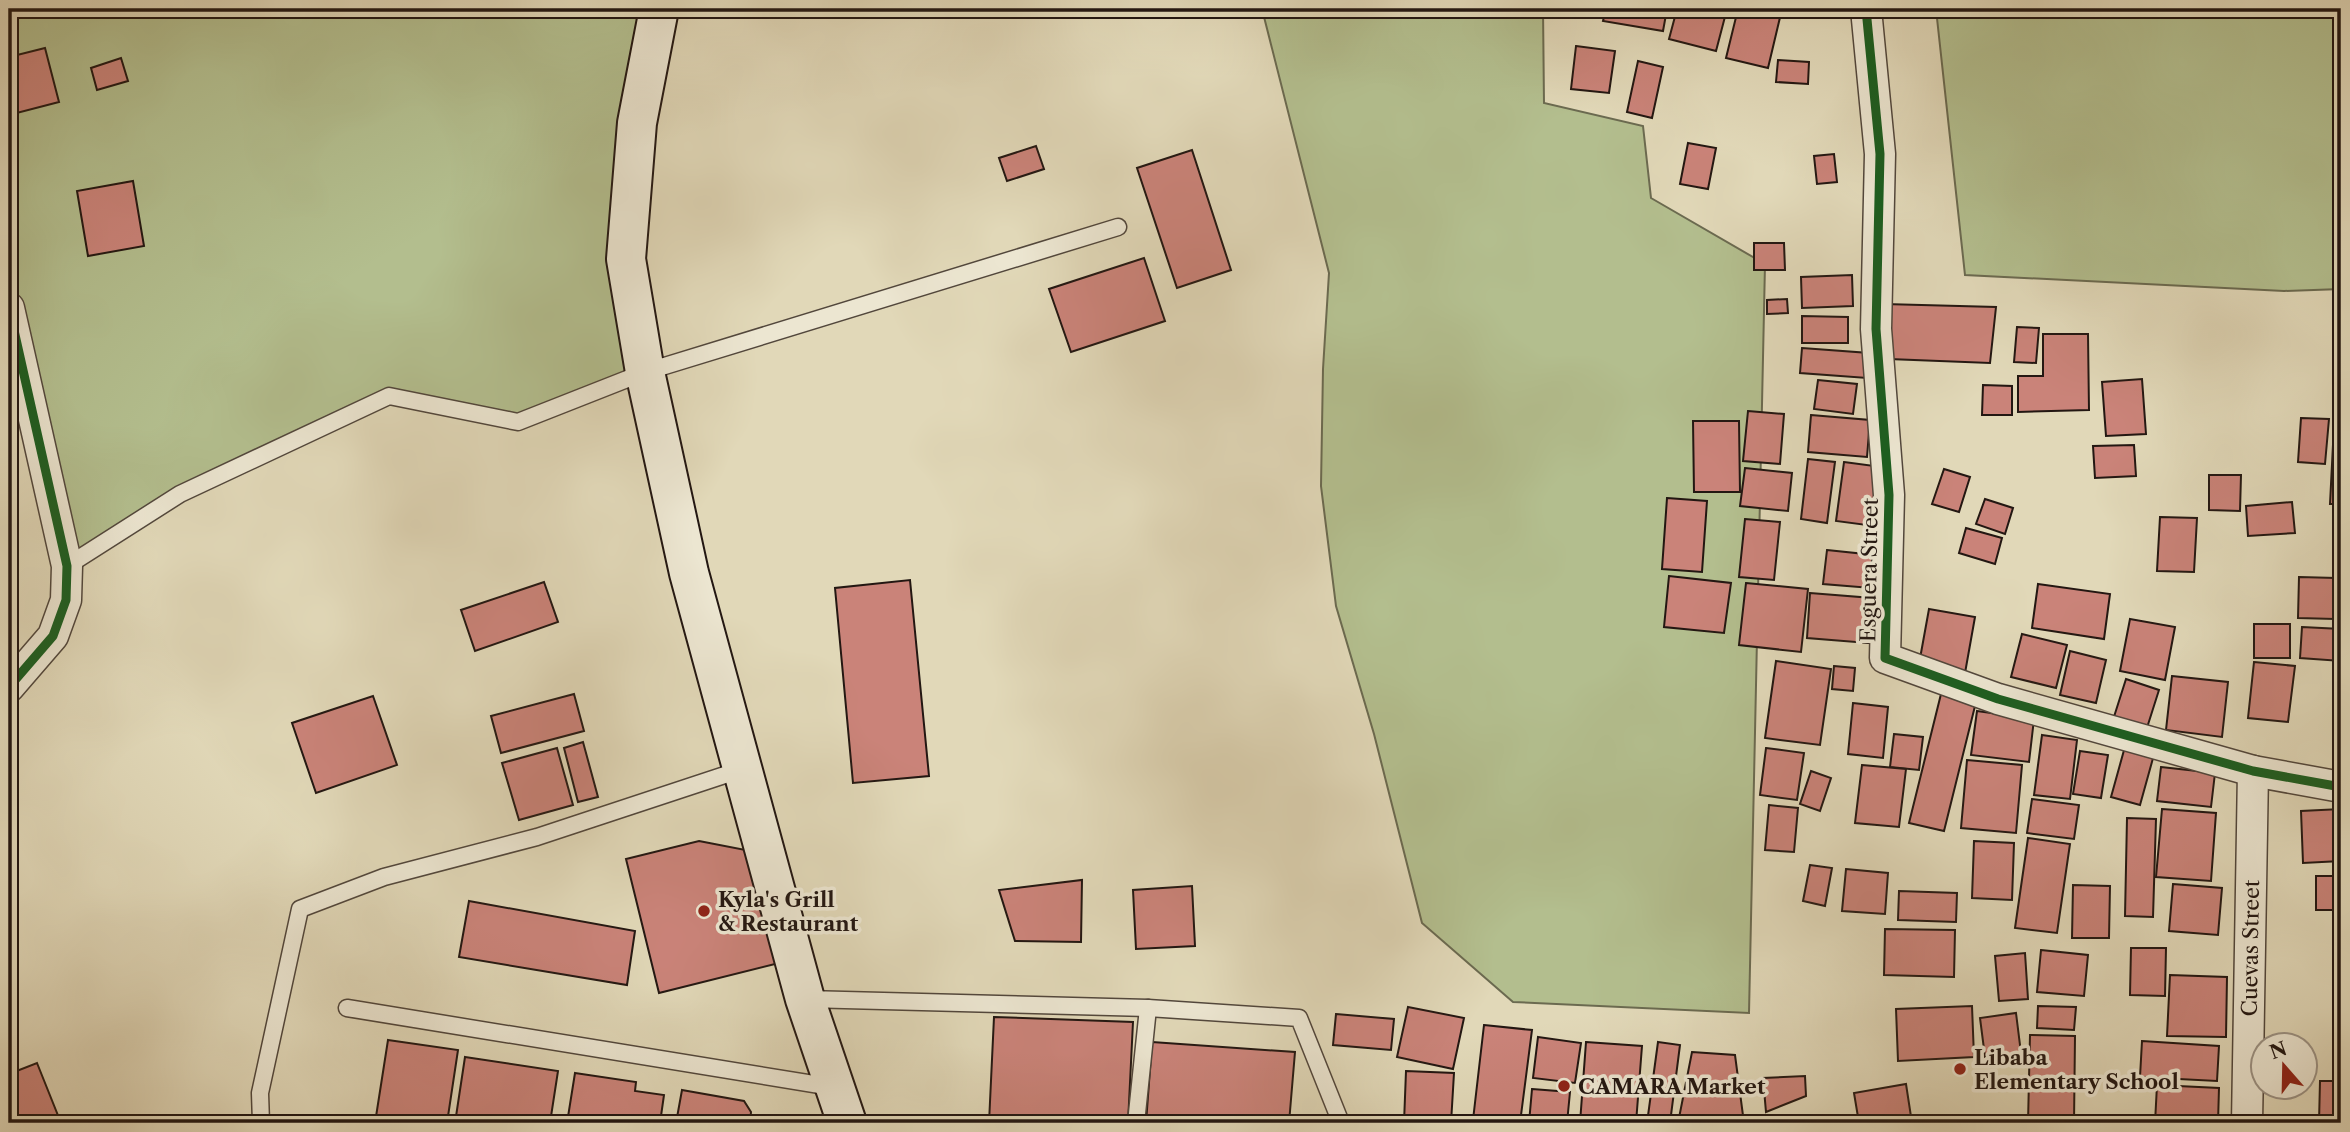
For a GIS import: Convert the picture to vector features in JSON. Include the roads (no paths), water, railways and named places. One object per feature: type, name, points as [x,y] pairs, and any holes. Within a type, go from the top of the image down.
[{"type":"main road","points":[[659,9],[637,123],[626,259],[645,372],[689,573],[805,999],[847,1123]]},
{"type":"street","name":"Esguera Street","points":[[1866,9],[1880,154],[1876,329],[1889,495],[1885,659],[1998,699],[2253,771],[2341,788]]},
{"type":"street","points":[[9,308],[67,566],[66,600],[53,636],[9,687]]},
{"type":"street","name":"Cuevas Street","points":[[2247,1123],[2253,771]]},
{"type":"lane","points":[[67,566],[180,495],[390,396],[517,422],[645,372],[1118,227]]},
{"type":"lane","points":[[261,1123],[260,1093],[300,909],[384,877],[537,837],[743,769]]},
{"type":"lane","points":[[805,999],[1148,1008],[1299,1018],[1341,1123]]},
{"type":"lane","points":[[347,1008],[835,1087]]},
{"type":"lane","points":[[1136,1123],[1148,1008]]},
{"type":"place","name":"Kyla's Grill & Restaurant","points":[[704,911]]},
{"type":"place","name":"Libaba Elementary School","points":[[1960,1069]]},
{"type":"place","name":"CAMARA Market","points":[[1564,1086]]}]
